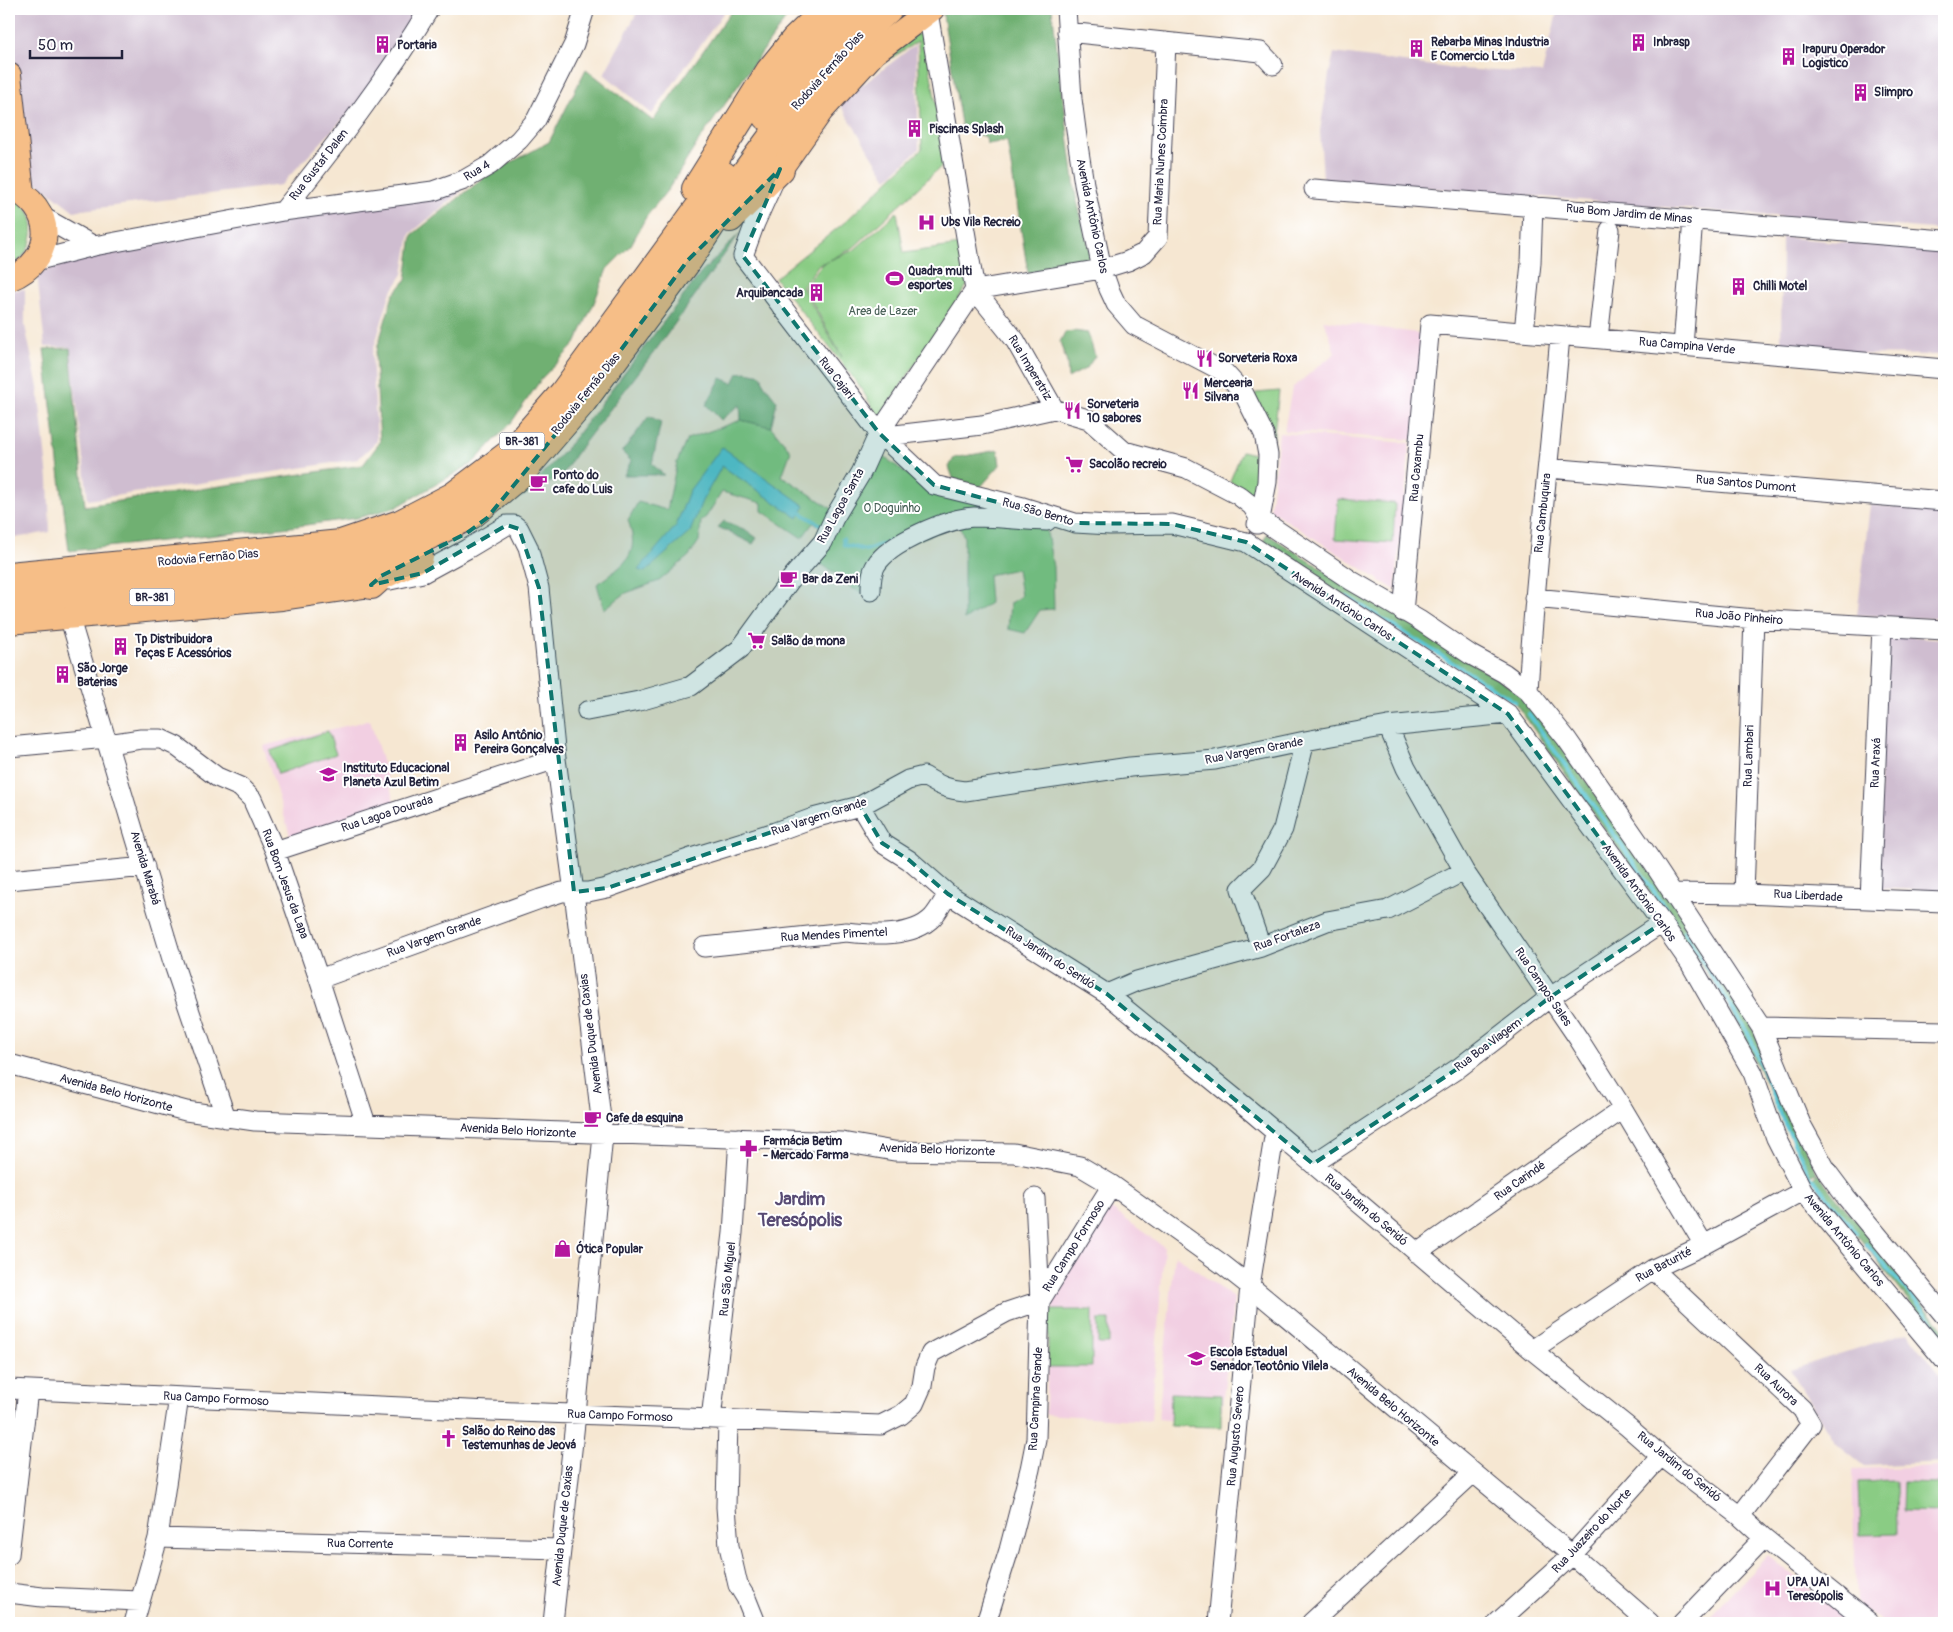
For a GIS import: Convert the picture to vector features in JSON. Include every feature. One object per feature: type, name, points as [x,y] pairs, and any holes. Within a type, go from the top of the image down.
[{"type":"highway","points":[[637,294],[652,259],[770,71],[795,40],[827,9]]},
{"type":"highway","name":"Rodovia Fernão Dias","points":[[9,576],[341,544],[400,524],[454,496],[511,453],[563,394],[814,50],[853,9]]},
{"type":"highway","name":"Rodovia Fernão Dias","points":[[9,598],[290,574],[351,565],[409,545],[471,515],[519,475],[582,402],[688,260],[744,175],[781,125],[823,74],[888,9]]},
{"type":"highway","name":"BR-381","points":[[688,260],[780,168]]},
{"type":"highway","points":[[371,585],[381,576],[467,534],[487,518],[519,475]]},
{"type":"highway","name":"BR-381","points":[[9,562],[105,567]]},
{"type":"highway","name":"BR-381","points":[[81,592],[100,598],[204,596],[223,603]]},
{"type":"main road","name":"BR-381","points":[[780,168],[821,111],[875,52],[930,10]]},
{"type":"main road","points":[[9,74],[15,190],[30,199],[41,216],[44,237],[41,254],[26,271],[9,280]]},
{"type":"main road","name":"BR-381","points":[[9,622],[282,598],[371,585]]},
{"type":"street","name":"Rua Gustaf Dalen","points":[[35,261],[94,246],[283,211],[326,158],[398,60],[429,9]]},
{"type":"street","name":"Rua 4","points":[[283,211],[433,191],[464,180],[490,165],[518,140],[536,120],[574,44],[585,9]]},
{"type":"street","name":"Rua Imperatriz","points":[[930,10],[975,290],[1015,340],[1054,409],[1088,419],[1124,451],[1186,468],[1238,495],[1252,506],[1260,519]]},
{"type":"street","points":[[1066,17],[1166,42],[1261,52],[1273,65]]},
{"type":"street","name":"Avenida Antônio Carlos","points":[[1066,17],[1078,145],[1084,184],[1102,269],[1116,304],[1134,325],[1224,372],[1244,394],[1264,434],[1268,455],[1267,482],[1260,519],[1246,542],[1508,714],[1690,963],[1752,1073],[1776,1138],[1803,1191],[1944,1360]]},
{"type":"street","name":"Rua Maria Nunes Coimbra","points":[[975,290],[1102,269],[1128,261],[1144,253],[1158,237],[1166,42]]},
{"type":"street","name":"Rua Cajari","points":[[780,168],[755,223],[743,256],[879,433]]},
{"type":"street","name":"Rua Bom Jardim de Minas","points":[[1314,189],[1944,240]]},
{"type":"street","points":[[1524,332],[1531,263],[1533,206]]},
{"type":"street","points":[[41,216],[94,246]]},
{"type":"street","points":[[1683,346],[1693,219]]},
{"type":"street","points":[[1598,339],[1610,230]]},
{"type":"street","name":"Rua Lagoa Santa","points":[[587,711],[638,702],[691,686],[740,649],[794,575],[823,542],[834,518],[861,472],[879,433],[975,290]]},
{"type":"street","name":"Rua Campina Verde","points":[[1430,324],[1944,368]]},
{"type":"street","name":"Rua Caxambu","points":[[1403,612],[1430,324]]},
{"type":"street","name":"Rua Cambuquira","points":[[1528,691],[1534,598],[1560,336]]},
{"type":"street","points":[[879,433],[895,436],[982,425],[1054,409]]},
{"type":"street","name":"Rua São Bento","points":[[879,433],[934,485],[1023,506],[1064,521],[1110,525],[1172,524],[1246,542]]},
{"type":"street","name":"Rua Santos Dumont","points":[[1548,468],[1944,501]]},
{"type":"street","points":[[871,591],[871,576],[876,565],[884,555],[936,526],[973,517],[1064,521]]},
{"type":"street","name":"Avenida Antônio Carlos","points":[[1260,519],[1352,581],[1418,620],[1471,655],[1504,672],[1528,691],[1566,738],[1653,863],[1761,1027],[1802,1124],[1828,1173],[1944,1315]]},
{"type":"street","name":"Avenida Duque de Caxias","points":[[371,585],[423,573],[467,549],[500,527],[514,525],[519,529],[528,547],[539,588],[556,759],[603,1135],[576,1414],[552,1623]]},
{"type":"street","name":"Rua João Pinheiro","points":[[1534,598],[1754,619],[1944,630]]},
{"type":"street","name":"Avenida Marabá","points":[[69,616],[146,867],[172,959],[226,1118]]},
{"type":"street","name":"Rua Lambari","points":[[1744,894],[1754,619]]},
{"type":"street","name":"Rua Araxá","points":[[1870,899],[1882,626]]},
{"type":"street","name":"Rua Vargem Grande","points":[[320,979],[540,899],[562,892],[588,892],[607,888],[813,818],[860,806],[908,780],[924,776],[951,790],[965,791],[1123,768],[1215,760],[1388,726],[1508,714]]},
{"type":"street","name":"Rua Campos Sales","points":[[1388,726],[1406,768],[1464,871],[1578,1038],[1624,1110],[1704,1245]]},
{"type":"street","name":"Rua Bom Jesus da Lapa","points":[[9,746],[161,739],[176,746],[217,777],[240,787],[252,799],[275,851],[320,979],[366,1124]]},
{"type":"street","points":[[1261,947],[1241,889],[1262,868],[1283,829],[1305,741]]},
{"type":"street","name":"Rua Lagoa Dourada","points":[[275,851],[556,759]]},
{"type":"street","name":"Rua Jardim do Seridó","points":[[860,806],[882,843],[909,860],[948,894],[1107,994],[1275,1131],[1532,1350],[1661,1456],[1740,1516],[1764,1538],[1870,1623]]},
{"type":"street","points":[[9,880],[146,867]]},
{"type":"street","name":"Rua Fortaleza","points":[[1107,994],[1137,981],[1261,947],[1328,921],[1388,910],[1464,871]]},
{"type":"street","name":"Rua Liberdade","points":[[1672,893],[1944,902]]},
{"type":"street","name":"Rua Mendes Pimentel","points":[[704,947],[846,932],[864,934],[904,931],[923,924],[931,918],[948,894]]},
{"type":"street","name":"Rua Boa Viagem","points":[[1313,1164],[1460,1067],[1549,998],[1662,923]]},
{"type":"street","points":[[1761,1027],[1944,1032]]},
{"type":"street","name":"Avenida Belo Horizonte","points":[[9,1064],[186,1111],[255,1121],[603,1135],[842,1142],[894,1150],[1014,1153],[1080,1166],[1112,1185],[1250,1286],[1650,1623]]},
{"type":"street","name":"Rua Carindé","points":[[1417,1253],[1624,1110]]},
{"type":"street","name":"Rua Augusto Severo","points":[[1218,1623],[1250,1286],[1275,1131]]},
{"type":"street","name":"Rua São Miguel","points":[[739,1138],[719,1420],[729,1546],[738,1584],[756,1623]]},
{"type":"street","name":"Rua Campo Formoso","points":[[9,1389],[882,1426],[901,1415],[914,1404],[922,1386],[925,1367],[931,1353],[1007,1312],[1040,1301],[1112,1185]]},
{"type":"street","name":"Rua Baturité","points":[[1532,1350],[1653,1269],[1704,1245],[1803,1191]]},
{"type":"street","name":"Rua Campina Grande","points":[[986,1623],[1009,1550],[1036,1439],[1040,1301],[1035,1198]]},
{"type":"street","name":"Rua Aurora","points":[[1653,1269],[1802,1409],[1811,1424],[1740,1516]]},
{"type":"street","points":[[9,1555],[28,1390]]},
{"type":"street","points":[[134,1623],[158,1538],[179,1397]]},
{"type":"street","name":"Rua Juazeiro do Norte","points":[[1497,1623],[1572,1556],[1661,1456]]},
{"type":"street","points":[[1311,1623],[1472,1473]]},
{"type":"street","name":"Rua Corrente","points":[[158,1538],[561,1549]]},
{"type":"street","points":[[1682,1623],[1764,1538]]},
{"type":"street","points":[[9,1594],[140,1601]]},
{"type":"highlighted area","points":[[780,169],[743,256],[879,433],[934,485],[1075,523],[1172,524],[1246,542],[1508,714],[1662,923],[1549,998],[1460,1067],[1313,1164],[1107,994],[948,894],[909,860],[882,843],[860,806],[813,818],[607,888],[574,892],[539,588],[519,529],[507,525],[423,573],[371,585],[381,576],[467,533],[487,518],[582,402],[688,260]]},
{"type":"shaded area","points":[[9,9],[425,9],[374,86],[281,185],[74,211],[29,176]]},
{"type":"shaded area","points":[[639,9],[726,9],[652,114],[604,74]]},
{"type":"shaded area","points":[[1558,9],[1944,9],[1944,230],[1323,179],[1320,131],[1334,53],[1457,69],[1542,73]]},
{"type":"shaded area","name":"Piscinas Splash","points":[[916,44],[919,149],[887,179],[841,106],[847,97]]},
{"type":"shaded area","points":[[463,190],[410,234],[403,274],[390,294],[372,354],[377,441],[358,459],[88,500],[70,347],[45,347],[37,273],[135,242]]},
{"type":"shaded area","points":[[1782,237],[1944,251],[1944,355],[1830,354],[1781,347]]},
{"type":"shaded area","points":[[25,289],[25,326],[38,387],[48,479],[50,532],[9,539],[9,291]]},
{"type":"shaded area","points":[[1323,320],[1424,334],[1413,440],[1284,431],[1292,388],[1335,353]]},
{"type":"shaded area","points":[[1279,433],[1410,443],[1395,590],[1270,510]]},
{"type":"shaded area","points":[[1870,505],[1944,511],[1944,619],[1857,615]]},
{"type":"shaded area","points":[[1881,634],[1944,639],[1944,891],[1879,888]]},
{"type":"shaded area","name":"Instituto Educacional Planeta Azul Betim","points":[[370,720],[395,804],[292,842],[263,746]]},
{"type":"shaded area","points":[[1106,1205],[1164,1247],[1151,1421],[1045,1414],[1054,1288]]},
{"type":"shaded area","name":"Escola Estadual Senador Teotônio Vilela","points":[[1175,1255],[1234,1298],[1220,1426],[1158,1419]]},
{"type":"shaded area","points":[[1907,1332],[1944,1381],[1944,1462],[1864,1466],[1835,1443],[1790,1370]]},
{"type":"shaded area","points":[[1944,1466],[1944,1623],[1883,1623],[1856,1601],[1852,1469]]},
{"type":"shaded area","name":"UPA UAI Teresópolis","points":[[1768,1555],[1852,1623],[1703,1623]]},
{"type":"green space","points":[[733,9],[793,9],[698,142],[669,188],[646,217],[631,245],[607,269],[575,344],[542,378],[511,423],[473,463],[397,507],[357,518],[69,551],[44,349],[70,348],[85,506],[363,465],[380,442],[375,355],[393,295],[406,280],[412,235],[486,176],[549,142],[586,69],[653,121]]},
{"type":"green space","points":[[942,9],[1052,9],[1076,197],[1093,262],[1028,273],[1007,141],[987,144],[986,137],[962,130]]},
{"type":"green space","name":"Area de Lazer","points":[[916,34],[924,34],[946,162],[853,248],[830,260],[854,250],[897,212],[904,253],[960,245],[970,281],[881,416],[876,413],[859,385],[775,278],[845,222],[922,149],[918,41],[890,59],[888,56]],"holes":[[[828,261],[822,264],[804,287],[842,357],[802,287],[819,264]]]},
{"type":"green space","points":[[9,197],[23,205],[29,212],[33,229],[28,248],[23,256],[9,266]]},
{"type":"green space","points":[[739,234],[658,347],[575,455],[562,476],[521,497],[566,449],[701,273]]},
{"type":"green space","points":[[1065,332],[1088,333],[1095,356],[1087,368],[1068,378],[1067,363],[1060,342]]},
{"type":"green space","points":[[747,372],[761,375],[764,384],[777,401],[771,427],[741,420],[740,405],[721,420],[706,405],[721,378],[733,383],[738,373]]},
{"type":"green space","points":[[1279,391],[1272,474],[1252,401],[1256,393]]},
{"type":"green space","points":[[649,416],[661,422],[652,464],[664,475],[624,475],[631,461],[622,452]]},
{"type":"green space","points":[[741,420],[771,427],[791,451],[782,476],[834,510],[825,528],[813,523],[802,538],[762,511],[762,503],[722,492],[706,517],[701,521],[699,541],[689,556],[659,581],[626,593],[604,609],[597,584],[615,571],[628,558],[633,542],[628,520],[638,502],[667,510],[677,462],[687,439]]},
{"type":"green space","points":[[998,450],[1000,465],[978,490],[957,489],[949,467],[954,458]]},
{"type":"green space","points":[[1242,451],[1254,454],[1260,459],[1254,499],[1230,481]]},
{"type":"green space","name":"O Doguinho","points":[[880,454],[926,488],[1044,515],[1053,567],[1054,609],[1040,610],[1025,633],[1008,629],[1010,603],[1021,596],[1017,569],[988,575],[990,603],[964,620],[964,537],[959,524],[894,549],[872,596],[851,588],[840,576],[815,560]]},
{"type":"green space","points":[[1338,499],[1395,503],[1393,543],[1335,539]]},
{"type":"green space","points":[[724,521],[746,530],[757,538],[753,544],[718,527]]},
{"type":"green space","points":[[1267,534],[1526,697],[1736,990],[1817,1173],[1809,1174],[1726,1000],[1515,703],[1261,545]]},
{"type":"green space","points":[[328,731],[336,754],[278,774],[270,751]]},
{"type":"green space","points":[[1817,1173],[1944,1330],[1944,1346],[1813,1179]]},
{"type":"green space","points":[[1048,1310],[1092,1310],[1092,1367],[1048,1367]]},
{"type":"green space","points":[[1098,1320],[1109,1320],[1109,1344],[1098,1344]]},
{"type":"green space","points":[[1171,1393],[1221,1395],[1221,1427],[1170,1426]]},
{"type":"green space","points":[[1896,1481],[1897,1534],[1860,1535],[1858,1482]]},
{"type":"green space","points":[[1903,1482],[1944,1483],[1944,1512],[1902,1511]]},
{"type":"water","points":[[722,447],[805,506],[798,518],[722,466],[702,501],[690,532],[645,572],[638,570],[676,526],[689,491]]},
{"type":"waterway","points":[[801,513],[821,525]]},
{"type":"waterway","points":[[843,539],[844,545],[866,550],[889,542]]},
{"type":"waterway","points":[[1347,597],[1515,702]]},
{"type":"waterway","points":[[1529,714],[1674,920]]},
{"type":"waterway","points":[[1684,931],[1750,1037],[1780,1114],[1809,1174],[1856,1233]]},
{"type":"waterway","points":[[1866,1244],[1923,1309],[1944,1340]]},
{"type":"place","name":"Inbrasp","points":[[1639,42]]},
{"type":"place","name":"Portaria","points":[[383,45]]},
{"type":"place","name":"Rebarba Minas Industria E Comercio Ltda","points":[[1417,49]]},
{"type":"place","name":"Irapuru Operador Logistico","points":[[1788,56]]},
{"type":"place","name":"SIimpro","points":[[1860,92]]},
{"type":"place","name":"Piscinas Splash","points":[[915,129]]},
{"type":"place","name":"Ubs Vila Recreio","points":[[927,222]]},
{"type":"place","name":"Quadra multi esportes","points":[[894,278]]},
{"type":"place","name":"Chilli Motel","points":[[1739,286]]},
{"type":"place","name":"Arquibancada","points":[[817,293]]},
{"type":"place","name":"Sorveteria Roxa","points":[[1204,358]]},
{"type":"place","name":"Mercearia Silvana","points":[[1190,390]]},
{"type":"place","name":"Sorveteria 10 sabores","points":[[1073,411]]},
{"type":"place","name":"Sacolão recreio","points":[[1075,464]]},
{"type":"place","name":"Ponto do cafe do Luis","points":[[539,482]]},
{"type":"place","name":"Bar da Zeni","points":[[788,579]]},
{"type":"place","name":"Salão da mona","points":[[757,641]]},
{"type":"place","name":"Tp Distribuidora Peças E Acessórios","points":[[121,646]]},
{"type":"place","name":"São Jorge Baterias","points":[[63,675]]},
{"type":"place","name":"Asilo Antônio Pereira Gonçalves","points":[[460,742]]},
{"type":"place","name":"Instituto Educacional Planeta Azul Betim","points":[[329,775]]},
{"type":"place","name":"Cafe da esquina","points":[[592,1118]]},
{"type":"place","name":"Farmácia Betim - Mercado Farma","points":[[749,1148]]},
{"type":"place","name":"Ótica Popular","points":[[562,1249]]},
{"type":"place","name":"Escola Estadual Senador Teotônio Vilela","points":[[1196,1359]]},
{"type":"place","name":"Salão do Reino das Testemunhas de Jeová","points":[[448,1438]]},
{"type":"place","name":"UPA UAI Teresópolis","points":[[1773,1589]]},
{"type":"district","name":"Jardim Teresópolis","points":[[800,1209]]}]
